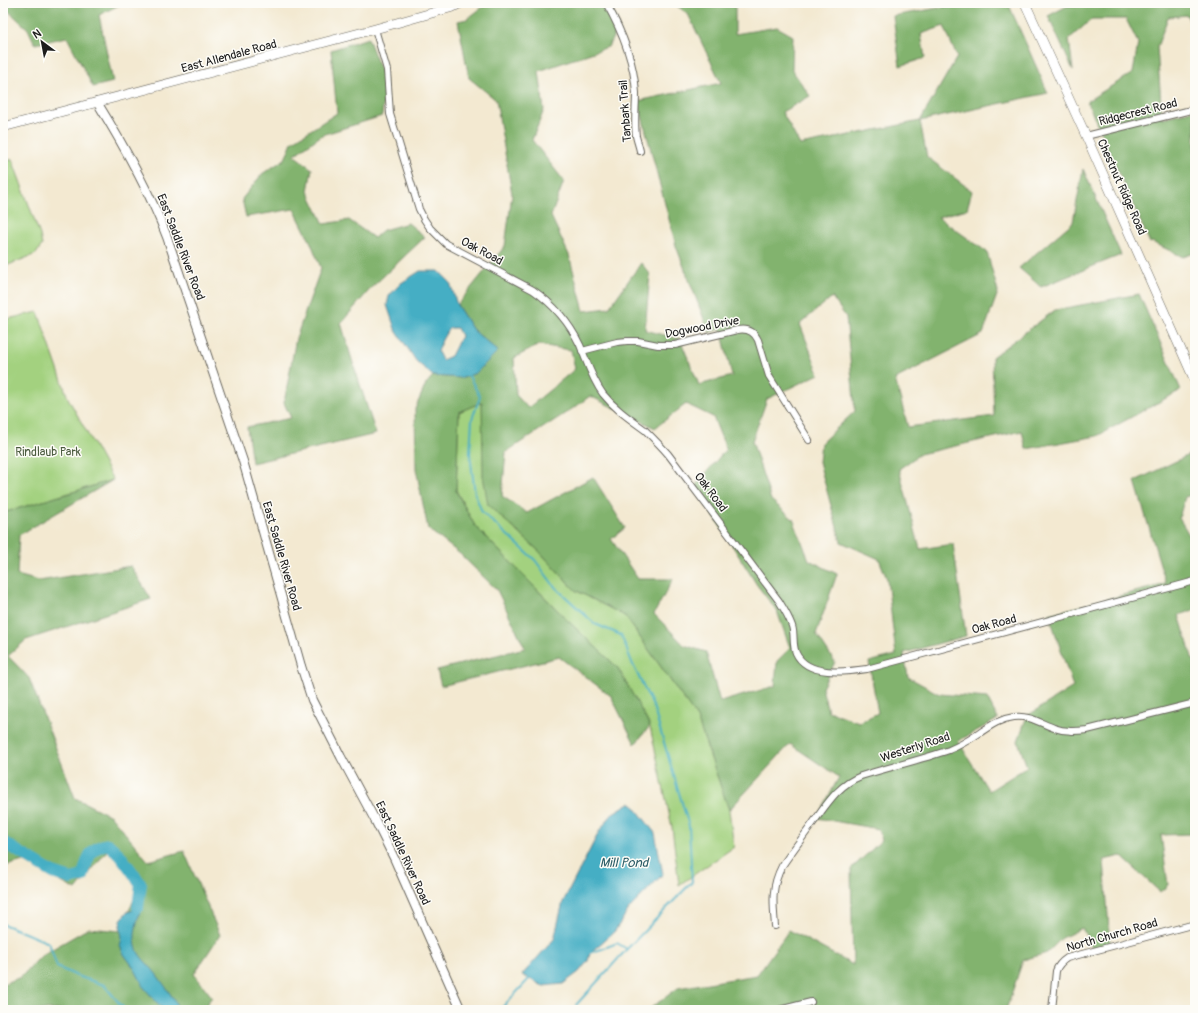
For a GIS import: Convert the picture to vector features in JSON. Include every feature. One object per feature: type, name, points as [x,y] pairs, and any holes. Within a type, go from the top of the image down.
[{"type":"main road","name":"East Allendale Road","points":[[3,127],[375,29],[454,7],[461,3]]},
{"type":"main road","name":"Chestnut Ridge Road","points":[[1025,3],[1086,136],[1195,382]]},
{"type":"street","name":"Tanbark Trail","points":[[606,3],[624,37],[630,56],[636,92],[636,136],[640,151]]},
{"type":"street","name":"Oak Road","points":[[375,29],[387,70],[390,114],[419,209],[430,228],[438,237],[456,250],[533,290],[555,307],[573,332],[591,374],[602,393],[620,412],[645,431],[668,454],[779,601],[792,625],[796,652],[804,663],[810,667],[829,671],[844,672],[868,669],[1195,581]]},
{"type":"street","name":"East Saddle River Road","points":[[97,102],[119,138],[146,188],[168,240],[243,461],[312,700],[379,828],[461,1010]]},
{"type":"street","name":"Ridgecrest Road","points":[[1086,136],[1195,109]]},
{"type":"street","name":"Dogwood Drive","points":[[582,351],[627,341],[638,341],[658,346],[675,345],[747,329],[756,335],[769,376],[809,440]]},
{"type":"street","name":"Westerly Road","points":[[775,926],[773,893],[776,879],[782,866],[832,797],[843,785],[852,780],[964,743],[998,721],[1006,718],[1025,717],[1060,730],[1075,731],[1087,730],[1195,703]]},
{"type":"street","name":"North Church Road","points":[[1052,1010],[1056,971],[1058,966],[1067,958],[1195,924]]},
{"type":"street","points":[[779,1010],[811,1002]]},
{"type":"green space","points":[[3,3],[123,3],[99,15],[113,82],[93,87],[67,37],[35,44],[28,29],[3,6]]},
{"type":"green space","points":[[488,3],[608,3],[619,25],[608,47],[539,71],[544,110],[532,140],[564,181],[551,216],[569,255],[584,311],[609,308],[641,263],[650,274],[645,330],[680,339],[699,385],[732,376],[721,329],[709,332],[676,246],[638,101],[721,83],[688,14],[673,3],[735,3],[735,34],[777,27],[793,36],[792,70],[810,96],[782,112],[800,145],[920,121],[927,157],[972,191],[967,209],[938,217],[987,252],[998,292],[983,334],[895,379],[908,427],[994,416],[992,357],[1055,310],[1139,294],[1181,390],[1097,436],[1026,449],[1022,431],[920,454],[899,469],[920,549],[953,544],[966,636],[904,653],[908,677],[939,694],[987,698],[998,719],[958,741],[989,791],[1027,767],[1018,741],[1027,716],[1073,687],[1049,614],[1166,584],[1135,481],[1195,452],[1195,494],[1185,497],[1179,518],[1191,538],[1195,540],[1195,610],[1179,615],[1193,660],[1195,660],[1195,839],[1192,834],[1161,835],[1168,885],[1160,892],[1121,856],[1104,860],[1110,944],[1093,949],[1082,928],[1062,938],[1047,953],[1023,960],[1007,1007],[1003,1010],[648,1010],[678,988],[757,975],[789,930],[853,965],[851,869],[882,840],[878,829],[817,818],[839,777],[790,744],[729,810],[697,718],[625,616],[575,590],[539,551],[488,505],[483,476],[482,402],[459,412],[456,491],[475,526],[567,620],[618,668],[650,726],[635,744],[611,696],[559,657],[441,686],[437,670],[525,648],[497,590],[460,554],[428,529],[416,469],[415,409],[426,384],[433,376],[463,378],[476,373],[498,351],[473,330],[457,305],[505,246],[512,194],[496,100],[469,78],[458,21],[467,19]],"holes":[[[832,297],[846,317],[855,411],[821,443],[819,462],[841,542],[879,559],[887,579],[896,655],[869,662],[878,713],[859,722],[828,711],[822,688],[835,662],[816,634],[837,574],[809,560],[793,519],[771,500],[752,441],[767,399],[819,374],[800,324]],[[539,345],[571,350],[575,369],[528,408],[516,395],[514,358]],[[590,396],[655,428],[686,404],[713,417],[726,449],[695,486],[757,585],[777,611],[790,648],[777,661],[775,686],[720,702],[706,652],[684,645],[654,614],[673,579],[638,579],[611,539],[625,528],[593,477],[527,513],[502,496],[506,452]]]},
{"type":"green space","points":[[957,3],[1008,3],[1048,93],[920,121],[957,57],[944,26],[921,34],[925,58],[900,66],[893,16],[955,5]]},
{"type":"green space","points":[[1094,3],[1195,3],[1195,35],[1187,15],[1168,17],[1157,47],[1162,118],[1195,110],[1195,253],[1183,257],[1152,242],[1150,243],[1087,101],[1133,73],[1138,43],[1126,19],[1092,19],[1069,39],[1073,70],[1048,16],[1067,6]]},
{"type":"green space","points":[[368,38],[385,82],[382,116],[322,135],[294,155],[312,169],[308,191],[324,224],[349,220],[374,238],[383,230],[408,223],[425,237],[372,287],[341,323],[376,434],[252,463],[247,427],[291,418],[284,403],[296,338],[321,268],[311,243],[294,209],[246,217],[242,199],[262,174],[285,159],[292,142],[337,113],[331,50]]},
{"type":"green space","points":[[12,159],[40,235],[42,245],[36,254],[3,267],[3,162]]},
{"type":"green space","points":[[1083,169],[1121,255],[1041,287],[1019,268],[1073,222]]},
{"type":"green space","name":"Rindlaub Park","points":[[38,312],[68,398],[113,480],[3,513],[3,320]]},
{"type":"green space","points":[[482,402],[488,505],[539,551],[575,590],[625,616],[697,718],[729,810],[734,847],[679,885],[672,827],[650,727],[618,668],[567,620],[475,526],[456,490],[459,412]]},
{"type":"green space","points":[[113,480],[19,535],[17,575],[39,581],[131,566],[151,599],[26,640],[8,656],[29,678],[75,798],[111,816],[148,861],[184,851],[220,935],[194,974],[212,997],[202,1010],[3,1010],[3,984],[21,977],[42,955],[89,928],[120,931],[139,888],[109,848],[76,890],[23,861],[3,867],[3,513]]},
{"type":"water","points":[[420,271],[439,271],[450,282],[457,305],[473,330],[498,351],[476,373],[463,378],[433,376],[416,361],[395,329],[387,305],[389,296],[401,283]],"holes":[[[449,328],[457,328],[461,336],[451,356],[442,360],[438,352],[442,340]]]},
{"type":"water","name":"Mill Pond","points":[[631,802],[655,833],[663,874],[629,909],[615,931],[590,953],[588,961],[579,972],[563,984],[543,986],[522,975],[554,939],[563,902],[600,830],[613,813]]},
{"type":"water","points":[[135,891],[143,891],[135,932],[136,946],[140,955],[154,970],[175,1001],[179,1010],[165,1010],[161,1007],[145,989],[120,946],[122,938],[120,926],[121,920],[126,913],[133,910],[136,906],[138,898]]},
{"type":"waterway","points":[[469,376],[480,397],[472,419],[470,454],[475,494],[482,512],[535,560],[555,587],[595,624],[621,635],[633,665],[653,706],[689,826],[692,882],[627,949],[617,943],[589,953]]},
{"type":"waterway","points":[[3,842],[53,873],[71,879],[83,876],[88,860],[93,851],[108,844],[120,855],[141,884],[138,907]]},
{"type":"waterway","points":[[3,924],[49,943],[57,967],[77,976],[104,985],[125,1010]]},
{"type":"waterway","points":[[576,1005],[627,949]]},
{"type":"waterway","points":[[500,1010],[529,979]]}]
